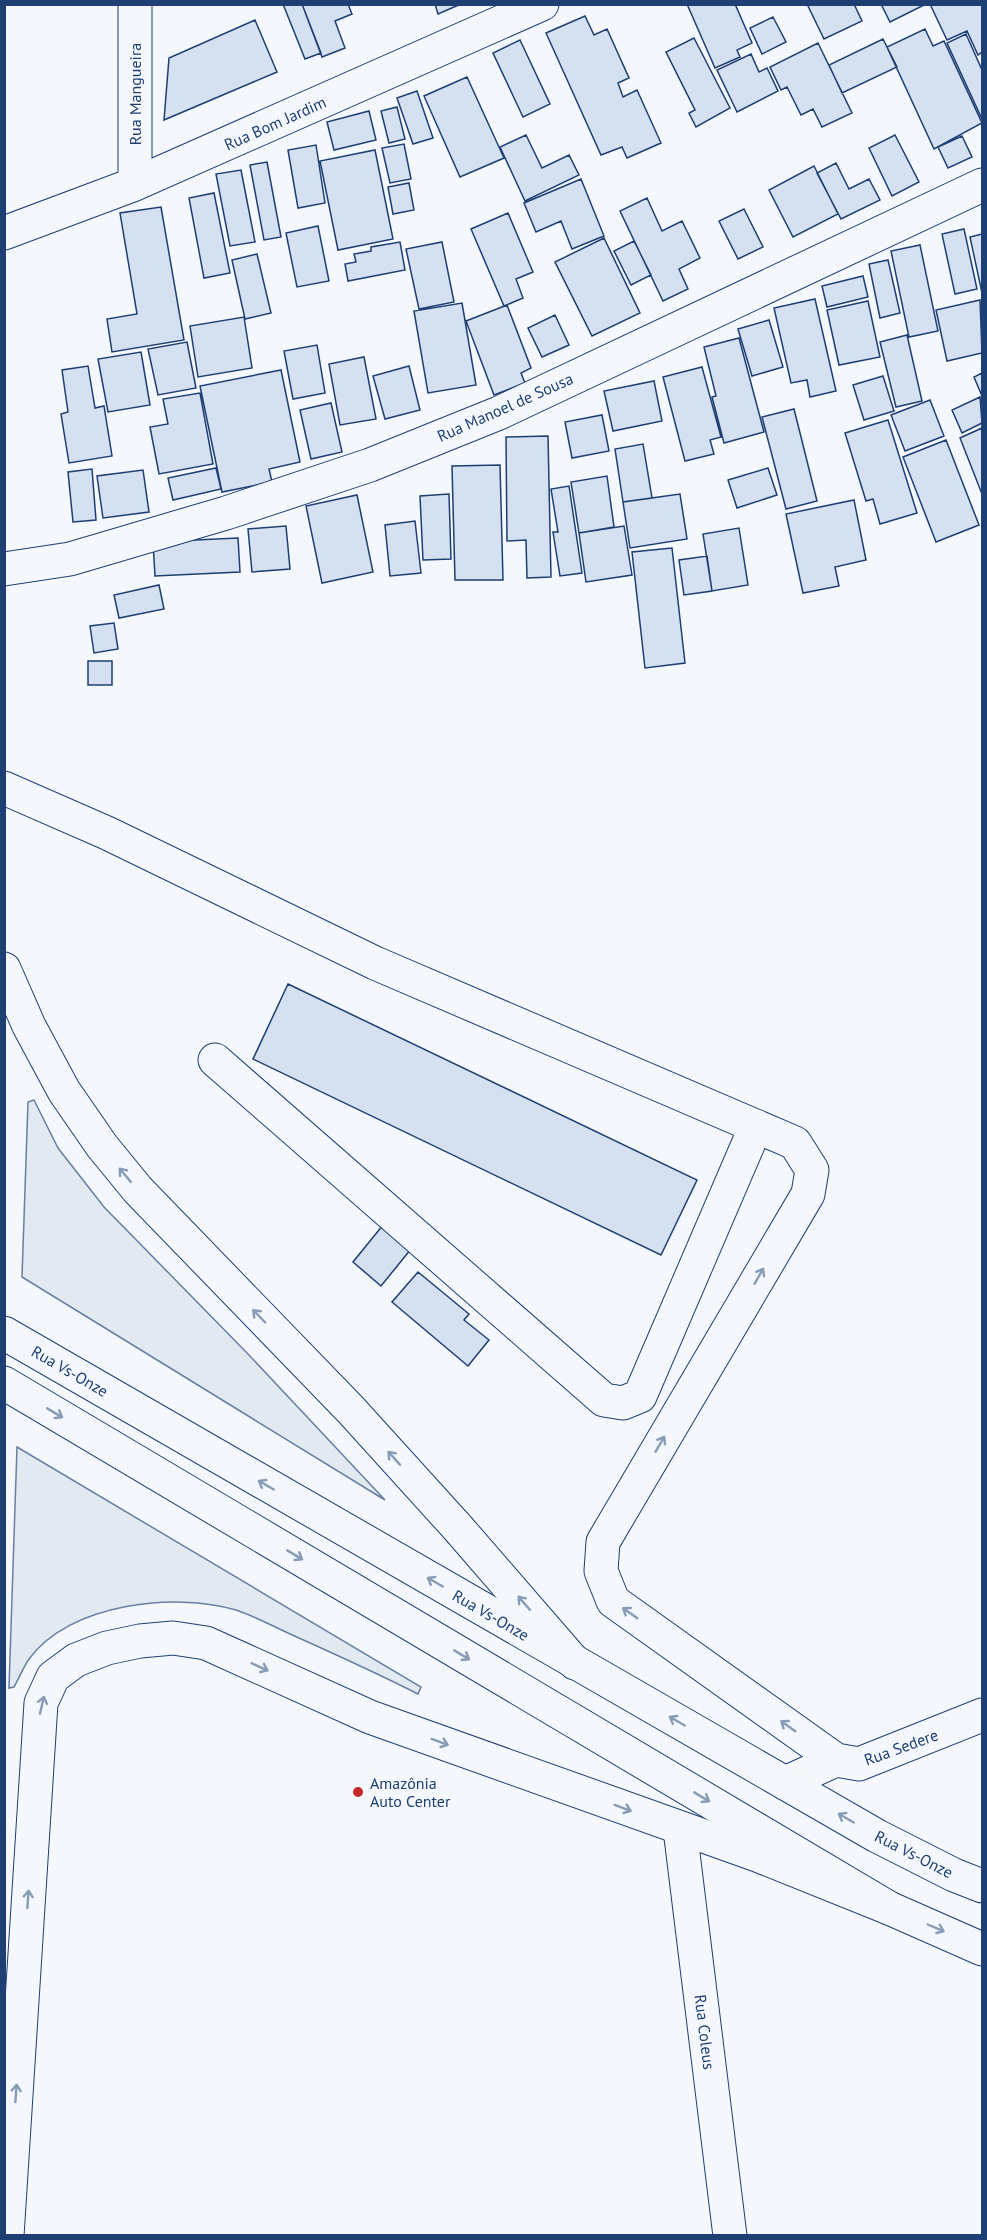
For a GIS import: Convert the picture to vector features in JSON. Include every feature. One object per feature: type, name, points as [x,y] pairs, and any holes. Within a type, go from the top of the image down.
[{"type":"main road","name":"Rua Mangueira","points":[[135,4],[135,184]]},
{"type":"main road","name":"Rua Bom Jardim","points":[[4,233],[135,184],[543,4]]},
{"type":"main road","name":"Rua Manoel de Sousa","points":[[4,569],[69,559],[226,513],[370,465],[499,413],[982,185]]},
{"type":"main road","points":[[4,788],[107,834],[375,963],[795,1143],[812,1170],[808,1194],[603,1542],[601,1571],[613,1601],[836,1760]]},
{"type":"main road","points":[[4,969],[29,1026],[59,1081],[102,1146],[138,1190],[358,1419],[466,1536],[575,1664]]},
{"type":"main road","points":[[215,1060],[604,1400],[623,1403],[640,1396],[756,1126]]},
{"type":"main road","name":"Rua Vs-Onze","points":[[4,1333],[877,1836],[954,1875],[982,1886]]},
{"type":"main road","points":[[4,1383],[889,1908]]},
{"type":"main road","points":[[7,2235],[41,1703],[53,1677],[76,1660],[107,1648],[140,1641],[173,1638],[207,1643],[370,1717],[757,1855],[982,1948]]},
{"type":"main road","name":"Rua Sedere","points":[[785,1783],[836,1760],[859,1764],[982,1715]]},
{"type":"main road","name":"Rua Coleus","points":[[680,1829],[730,2235]]},
{"type":"shaded area","points":[[34,1100],[58,1148],[104,1207],[248,1354],[385,1500],[22,1277],[28,1102]]},
{"type":"shaded area","points":[[17,1447],[421,1687],[418,1694],[244,1613],[211,1605],[184,1602],[125,1607],[96,1614],[70,1625],[47,1640],[29,1659],[14,1687],[9,1688]]},
{"type":"building","points":[[283,4],[302,4],[321,53],[305,59]]},
{"type":"building","points":[[302,4],[348,4],[352,14],[335,21],[345,48],[322,57]]},
{"type":"building","points":[[435,4],[461,4],[438,14]]},
{"type":"building","points":[[687,4],[735,4],[752,43],[737,50],[740,57],[715,68]]},
{"type":"building","points":[[807,4],[854,4],[862,21],[824,39]]},
{"type":"building","points":[[881,4],[926,4],[890,22]]},
{"type":"building","points":[[930,4],[982,4],[982,52],[978,55],[967,31],[947,40]]},
{"type":"building","points":[[585,16],[594,35],[607,29],[629,78],[618,83],[623,97],[637,90],[661,143],[627,158],[622,147],[601,155],[546,33]]},
{"type":"building","points":[[773,17],[786,42],[762,54],[750,28]]},
{"type":"building","points":[[255,20],[277,72],[164,120],[169,58]]},
{"type":"building","points":[[925,29],[933,46],[944,41],[982,123],[934,149],[887,47]]},
{"type":"building","points":[[966,34],[982,70],[982,119],[947,43]]},
{"type":"building","points":[[694,38],[730,108],[696,127],[689,113],[695,110],[666,52]]},
{"type":"building","points":[[883,39],[897,67],[842,93],[829,65]]},
{"type":"building","points":[[520,40],[550,104],[523,117],[493,53]]},
{"type":"building","points":[[818,43],[852,113],[822,127],[813,109],[801,115],[787,87],[781,90],[770,67]]},
{"type":"building","points":[[751,54],[759,72],[767,68],[778,91],[737,112],[717,70]]},
{"type":"building","points":[[467,77],[504,158],[460,177],[424,96]]},
{"type":"building","points":[[417,91],[433,138],[413,144],[397,98]]},
{"type":"building","points":[[397,107],[405,139],[389,143],[381,111]]},
{"type":"building","points":[[369,111],[376,140],[334,150],[327,122]]},
{"type":"building","points":[[526,135],[542,168],[569,155],[579,175],[525,201],[500,147]]},
{"type":"building","points":[[895,135],[919,182],[892,196],[869,148]]},
{"type":"building","points":[[962,136],[972,157],[948,168],[938,147]]},
{"type":"building","points":[[404,144],[411,179],[390,183],[382,148]]},
{"type":"building","points":[[316,145],[325,203],[298,208],[288,150]]},
{"type":"building","points":[[375,150],[393,239],[338,250],[320,161]]},
{"type":"building","points":[[267,162],[281,237],[264,240],[250,165]]},
{"type":"building","points":[[836,163],[849,189],[869,179],[880,200],[841,219],[817,173]]},
{"type":"building","points":[[814,166],[838,214],[793,237],[769,190]]},
{"type":"building","points":[[241,170],[255,242],[230,246],[216,174]]},
{"type":"building","points":[[581,179],[604,236],[572,249],[561,221],[536,232],[524,203]]},
{"type":"building","points":[[409,183],[414,210],[393,214],[388,187]]},
{"type":"building","points":[[214,193],[230,273],[204,278],[189,198]]},
{"type":"building","points":[[647,198],[662,231],[682,221],[700,258],[679,269],[688,289],[663,301],[620,211]]},
{"type":"building","points":[[161,207],[184,340],[112,352],[107,319],[137,314],[120,213]]},
{"type":"building","points":[[744,209],[763,247],[738,259],[719,221]]},
{"type":"building","points":[[508,213],[533,272],[516,279],[523,298],[504,306],[471,229]]},
{"type":"building","points":[[318,226],[329,281],[297,287],[286,233]]},
{"type":"building","points":[[964,229],[977,289],[955,294],[942,234]]},
{"type":"building","points":[[982,234],[982,293],[970,237]]},
{"type":"building","points":[[604,238],[640,313],[592,336],[555,262]]},
{"type":"building","points":[[634,241],[651,275],[631,285],[614,251]]},
{"type":"building","points":[[400,242],[405,270],[348,281],[345,264],[356,262],[354,254],[371,251],[371,247]]},
{"type":"building","points":[[442,242],[454,302],[419,309],[406,249]]},
{"type":"building","points":[[920,245],[938,331],[909,337],[891,251]]},
{"type":"building","points":[[257,254],[271,313],[245,319],[232,260]]},
{"type":"building","points":[[888,260],[900,313],[880,318],[869,264]]},
{"type":"building","points":[[863,276],[868,297],[827,307],[822,286]]},
{"type":"building","points":[[815,299],[836,391],[810,397],[807,380],[791,383],[774,308]]},
{"type":"building","points":[[980,300],[982,353],[947,361],[936,310]]},
{"type":"building","points":[[868,301],[880,357],[839,365],[827,310]]},
{"type":"building","points":[[462,303],[476,385],[428,393],[414,311]]},
{"type":"building","points":[[507,305],[531,368],[521,373],[525,383],[494,395],[466,321]]},
{"type":"building","points":[[555,315],[569,345],[542,357],[528,328]]},
{"type":"building","points":[[244,317],[252,368],[198,377],[190,326]]},
{"type":"building","points":[[769,320],[783,367],[752,376],[738,329]]},
{"type":"building","points":[[907,335],[922,401],[896,407],[880,342]]},
{"type":"building","points":[[739,338],[764,432],[724,443],[712,397],[716,396],[704,347]]},
{"type":"building","points":[[187,342],[196,388],[158,395],[148,349]]},
{"type":"building","points":[[317,345],[325,393],[293,399],[284,351]]},
{"type":"building","points":[[141,352],[150,405],[108,412],[98,359]]},
{"type":"building","points":[[364,357],[376,419],[340,425],[329,364]]},
{"type":"building","points":[[88,366],[95,408],[104,406],[112,456],[69,463],[61,414],[68,412],[62,370]]},
{"type":"building","points":[[409,366],[420,410],[385,419],[373,376]]},
{"type":"building","points":[[702,367],[721,437],[710,440],[714,454],[685,461],[663,377]]},
{"type":"building","points":[[281,370],[300,462],[269,469],[272,482],[222,492],[200,386]]},
{"type":"building","points":[[982,373],[982,396],[974,377]]},
{"type":"building","points":[[883,376],[894,411],[864,420],[853,385]]},
{"type":"building","points":[[654,381],[662,421],[613,431],[604,391]]},
{"type":"building","points":[[200,393],[213,464],[159,474],[150,427],[168,424],[163,399]]},
{"type":"building","points":[[980,397],[982,423],[962,433],[952,410]]},
{"type":"building","points":[[930,400],[944,436],[905,451],[891,415]]},
{"type":"building","points":[[331,403],[342,452],[311,459],[300,410]]},
{"type":"building","points":[[794,409],[817,501],[786,509],[762,417]]},
{"type":"building","points":[[602,415],[609,451],[572,458],[565,422]]},
{"type":"building","points":[[888,420],[917,513],[880,524],[873,499],[866,501],[845,433]]},
{"type":"building","points":[[982,428],[982,494],[960,438]]},
{"type":"building","points":[[548,436],[551,577],[527,578],[526,540],[507,541],[506,437]]},
{"type":"building","points":[[946,440],[979,525],[936,542],[903,457]]},
{"type":"building","points":[[643,444],[652,498],[623,502],[615,449]]},
{"type":"building","points":[[500,465],[503,580],[455,580],[452,466]]},
{"type":"building","points":[[216,468],[221,489],[173,500],[168,478]]},
{"type":"building","points":[[768,468],[777,495],[737,508],[728,480]]},
{"type":"building","points":[[92,469],[96,520],[73,522],[68,472]]},
{"type":"building","points":[[143,470],[149,512],[103,518],[97,476]]},
{"type":"building","points":[[607,476],[614,527],[579,533],[571,482]]},
{"type":"building","points":[[569,486],[582,573],[560,576],[553,532],[558,532],[551,489]]},
{"type":"building","points":[[449,494],[451,559],[423,560],[420,496]]},
{"type":"building","points":[[680,494],[687,539],[630,548],[623,502]]},
{"type":"building","points":[[357,495],[373,572],[322,583],[306,506]]},
{"type":"building","points":[[854,500],[866,560],[835,567],[839,586],[803,593],[786,514]]},
{"type":"building","points":[[415,521],[421,573],[390,576],[385,525]]},
{"type":"building","points":[[286,526],[290,569],[252,572],[248,529]]},
{"type":"building","points":[[624,526],[632,575],[586,582],[579,533]]},
{"type":"building","points":[[739,528],[748,585],[712,591],[703,534]]},
{"type":"building","points":[[238,538],[240,572],[155,576],[153,542]]},
{"type":"building","points":[[672,548],[685,663],[645,668],[632,552]]},
{"type":"building","points":[[707,556],[712,591],[684,595],[679,560]]},
{"type":"building","points":[[159,585],[164,609],[119,618],[114,595]]},
{"type":"building","points":[[114,623],[118,649],[94,653],[90,626]]},
{"type":"building","points":[[88,661],[112,661],[112,685],[88,685]]},
{"type":"building","points":[[288,984],[697,1180],[661,1255],[253,1059]]},
{"type":"building","points":[[383,1225],[411,1249],[381,1286],[353,1262]]},
{"type":"building","points":[[418,1272],[469,1314],[464,1320],[489,1340],[468,1366],[392,1302]]},
{"type":"place","name":"Amazônia Auto Center","points":[[358,1792]]}]
